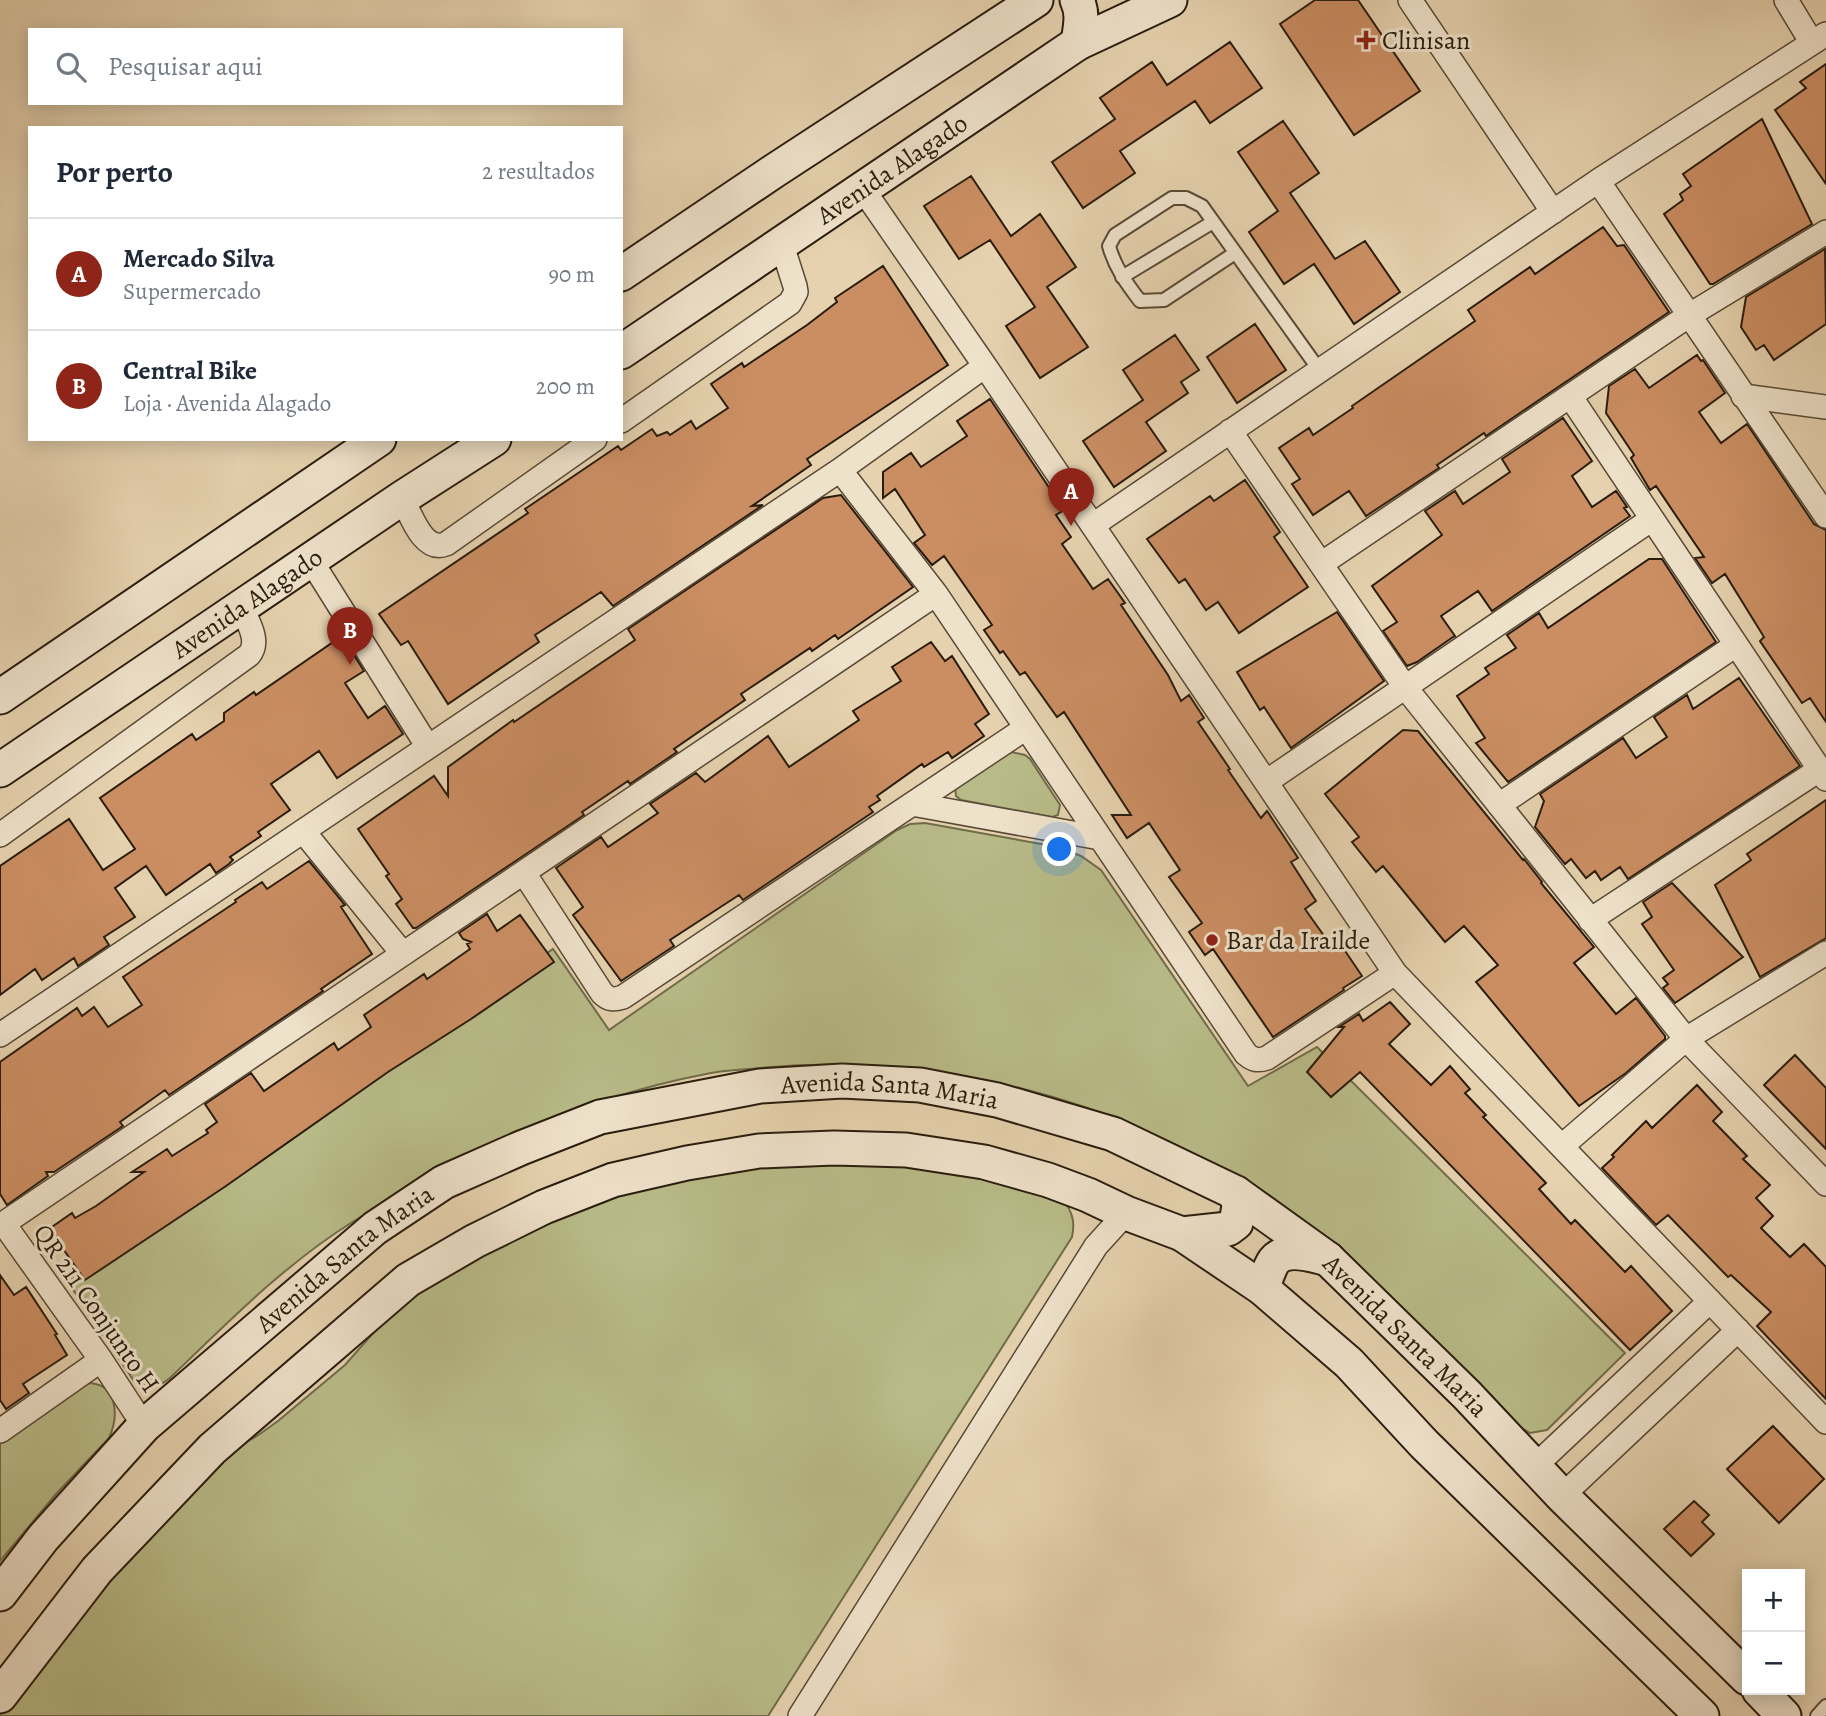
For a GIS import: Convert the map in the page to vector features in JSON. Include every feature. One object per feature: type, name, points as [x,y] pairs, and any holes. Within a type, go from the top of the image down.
[{"type":"main road","points":[[623,273],[1036,0]]},
{"type":"main road","points":[[1077,0],[1082,21],[1078,43]]},
{"type":"main road","name":"Avenida Alagado","points":[[623,351],[1078,43],[1170,0]]},
{"type":"main road","points":[[0,697],[376,441]]},
{"type":"main road","name":"Avenida Alagado","points":[[0,770],[483,442]]},
{"type":"main road","name":"Avenida Santa Maria","points":[[0,1594],[44,1538],[144,1426],[375,1228],[444,1182],[600,1117],[760,1086],[842,1081],[920,1085],[997,1100],[1113,1134],[1236,1193],[1328,1259],[1467,1395],[1562,1496],[1766,1700]]},
{"type":"main road","name":"Avenida Santa Maria","points":[[0,1696],[97,1570],[212,1449],[408,1280],[475,1241],[544,1207],[613,1180],[687,1163],[759,1151],[834,1148],[906,1150],[984,1162],[1078,1191],[1182,1234],[1262,1288],[1349,1363],[1424,1444],[1702,1716]]},
{"type":"main road","points":[[1182,1234],[1228,1230],[1236,1223],[1239,1206],[1236,1193]]},
{"type":"main road","points":[[1262,1288],[1274,1261],[1284,1255],[1295,1253],[1328,1259]]},
{"type":"street","points":[[1410,0],[1553,212]]},
{"type":"street","points":[[1093,525],[1598,181],[1819,38],[1786,0]]},
{"type":"street","points":[[1598,181],[1826,516]]},
{"type":"street","points":[[862,188],[1395,973],[1826,1422]]},
{"type":"street","points":[[1321,564],[1688,316],[1826,232]]},
{"type":"street","points":[[623,420],[790,303],[796,292],[781,242]]},
{"type":"street","points":[[0,1035],[840,470],[985,366]]},
{"type":"street","points":[[1570,396],[1822,775],[1590,920]]},
{"type":"street","points":[[1743,396],[1826,407]]},
{"type":"street","points":[[1230,431],[1405,687],[1686,1039],[1826,1184]]},
{"type":"street","points":[[401,498],[425,539],[430,545],[439,547],[592,441]]},
{"type":"street","points":[[840,470],[936,594],[1246,1054],[1260,1061],[1267,1058],[1395,973]]},
{"type":"street","points":[[1266,782],[1652,519]]},
{"type":"street","points":[[310,559],[428,747]]},
{"type":"street","points":[[2,1225],[936,594]]},
{"type":"street","points":[[0,835],[249,655],[253,650],[254,638],[241,606]]},
{"type":"street","points":[[1499,805],[1736,645]]},
{"type":"street","points":[[524,873],[602,993],[615,1000],[623,998],[1026,728]]},
{"type":"street","points":[[912,804],[1100,838]]},
{"type":"street","points":[[303,831],[403,954]]},
{"type":"street","points":[[1562,1146],[1686,1039],[1826,953]]},
{"type":"street","points":[[800,1716],[1096,1246],[1126,1213]]},
{"type":"street","name":"QR 211 Conjunto H","points":[[2,1225],[101,1360],[144,1426]]},
{"type":"street","points":[[1534,1467],[1710,1301]]},
{"type":"street","points":[[1562,1496],[1738,1330]]},
{"type":"street","points":[[0,1431],[101,1360]]},
{"type":"lane","points":[[1235,253],[1164,300],[1140,301],[1122,277],[1112,259],[1109,246],[1115,235],[1172,198],[1186,198],[1202,206],[1320,371]]},
{"type":"lane","points":[[1122,277],[1213,222]]},
{"type":"lane","points":[[1817,1716],[1826,1706]]},
{"type":"green space","points":[[1011,752],[1030,759],[1060,805],[1058,815],[1052,817],[961,800],[956,796],[955,786]]},
{"type":"green space","points":[[925,823],[1058,847],[1081,856],[1101,870],[1248,1086],[1317,1047],[1625,1353],[1547,1430],[1530,1433],[1520,1427],[1396,1302],[1330,1244],[1259,1192],[1203,1159],[1144,1130],[1083,1107],[1020,1088],[956,1075],[891,1067],[825,1065],[712,1073],[659,1084],[613,1098],[523,1131],[395,1196],[329,1238],[258,1295],[170,1378],[157,1385],[143,1385],[134,1381],[68,1282],[553,949],[609,1030],[897,830],[910,824]]},
{"type":"green space","points":[[834,1157],[982,1172],[1064,1201],[1071,1214],[1073,1232],[768,1716],[0,1716],[95,1589],[223,1454],[278,1421],[345,1365],[390,1314],[413,1294],[547,1218],[688,1172]]},
{"type":"green space","points":[[87,1383],[105,1388],[113,1402],[114,1420],[109,1438],[56,1494],[0,1561],[0,1441]]},
{"type":"building","points":[[1315,0],[1358,0],[1420,91],[1354,135],[1280,24]]},
{"type":"building","points":[[1230,42],[1262,88],[1210,123],[1195,101],[1120,151],[1135,173],[1083,208],[1052,162],[1115,119],[1100,98],[1152,62],[1167,85]]},
{"type":"building","points":[[1826,64],[1826,184],[1775,110],[1806,88],[1800,82]]},
{"type":"building","points":[[1762,119],[1812,224],[1710,284],[1664,214],[1683,200],[1680,194],[1691,186],[1683,174]]},
{"type":"building","points":[[1283,121],[1319,173],[1290,193],[1335,259],[1365,241],[1400,292],[1354,324],[1314,264],[1284,284],[1249,232],[1278,211],[1238,152]]},
{"type":"building","points":[[971,176],[1011,236],[1040,214],[1076,267],[1047,287],[1088,347],[1040,378],[1006,326],[1035,307],[990,240],[959,259],[924,206]]},
{"type":"building","points":[[1603,227],[1617,246],[1624,245],[1669,312],[1486,436],[1484,433],[1437,465],[1439,468],[1366,516],[1349,491],[1313,515],[1292,484],[1300,479],[1279,448],[1309,428],[1313,435],[1353,408],[1352,406],[1475,321],[1468,310],[1530,267],[1535,274]]},
{"type":"building","points":[[1825,249],[1826,324],[1774,360],[1764,345],[1756,350],[1741,327],[1746,297]]},
{"type":"building","points":[[883,266],[948,365],[807,459],[811,465],[752,506],[763,505],[613,606],[601,592],[535,635],[539,642],[448,704],[408,641],[401,645],[379,614],[528,513],[525,509],[618,446],[621,450],[652,429],[657,436],[667,432],[670,435],[691,421],[696,429],[728,408],[711,384],[742,363],[744,367],[807,325],[837,302],[835,298]]},
{"type":"building","points":[[1255,324],[1286,370],[1237,403],[1207,357]]},
{"type":"building","points":[[1175,335],[1199,370],[1181,382],[1188,393],[1146,422],[1166,451],[1114,487],[1083,441],[1143,400],[1123,370]]},
{"type":"building","points":[[1697,355],[1725,393],[1699,412],[1721,443],[1747,424],[1814,524],[1826,530],[1826,722],[1810,698],[1802,703],[1760,641],[1764,637],[1725,574],[1712,583],[1695,558],[1704,557],[1656,486],[1650,490],[1631,458],[1634,455],[1606,413],[1609,386],[1635,369],[1649,388]]},
{"type":"building","points":[[990,399],[1064,510],[1056,515],[1071,537],[1062,544],[1093,589],[1108,579],[1125,603],[1121,605],[1168,675],[1181,701],[1189,695],[1204,718],[1198,722],[1230,769],[1228,770],[1261,818],[1267,811],[1298,858],[1291,862],[1316,901],[1305,909],[1327,940],[1332,937],[1337,939],[1362,976],[1273,1037],[1213,949],[1205,955],[1189,932],[1202,923],[1169,877],[1180,870],[1149,823],[1127,838],[1112,815],[1131,815],[1064,712],[1057,717],[1025,672],[1020,675],[1003,651],[1000,653],[984,630],[992,625],[944,556],[932,565],[914,543],[925,535],[895,489],[883,498],[883,472],[911,453],[921,467],[967,436],[957,421]]},
{"type":"building","points":[[1563,418],[1592,461],[1572,476],[1592,507],[1616,491],[1630,516],[1492,611],[1478,591],[1441,616],[1455,636],[1407,666],[1383,631],[1397,622],[1372,586],[1442,535],[1425,511],[1455,491],[1463,504],[1510,472],[1502,459]]},
{"type":"building","points":[[1245,480],[1280,532],[1274,537],[1308,587],[1239,633],[1218,602],[1206,610],[1185,579],[1179,583],[1147,539],[1210,496],[1214,501]]},
{"type":"building","points":[[841,495],[913,587],[838,639],[835,635],[812,651],[810,648],[741,694],[745,700],[674,749],[677,752],[630,784],[628,781],[582,812],[584,815],[413,928],[396,904],[402,899],[386,876],[389,874],[358,829],[434,776],[448,796],[448,767],[513,720],[514,722],[635,640],[628,629],[823,498]]},
{"type":"building","points":[[1649,559],[1662,559],[1716,642],[1508,782],[1476,743],[1485,738],[1457,696],[1489,674],[1485,668],[1516,648],[1507,635],[1539,613],[1548,628]]},
{"type":"building","points":[[1337,612],[1384,681],[1291,748],[1264,707],[1260,710],[1237,672]]},
{"type":"building","points":[[342,636],[364,671],[345,683],[368,718],[385,706],[403,734],[337,778],[319,751],[271,784],[290,810],[258,832],[261,836],[230,857],[233,860],[229,864],[216,873],[210,864],[166,895],[146,866],[115,888],[135,917],[104,937],[109,945],[78,966],[74,958],[42,980],[35,969],[0,995],[0,866],[69,819],[103,870],[135,849],[100,798],[192,734],[196,740],[224,721],[224,713],[254,692],[256,695]]},
{"type":"building","points":[[931,642],[945,661],[952,656],[989,714],[975,724],[984,736],[952,758],[948,752],[924,767],[922,764],[877,796],[880,800],[869,807],[873,812],[743,900],[739,895],[670,940],[674,946],[621,981],[573,915],[583,907],[556,868],[601,837],[608,847],[658,813],[650,804],[696,773],[705,782],[768,736],[789,767],[859,720],[853,711],[901,681],[892,667]]},
{"type":"building","points":[[1739,678],[1800,766],[1628,879],[1620,867],[1601,880],[1595,871],[1586,878],[1571,859],[1565,864],[1535,827],[1544,801],[1540,794],[1623,738],[1636,758],[1667,737],[1654,717],[1687,695],[1693,709]]},
{"type":"building","points":[[1403,730],[1418,731],[1594,947],[1574,963],[1616,1014],[1636,998],[1665,1036],[1665,1039],[1626,1073],[1579,1106],[1476,982],[1498,965],[1464,926],[1445,942],[1383,866],[1376,872],[1352,842],[1359,837],[1325,794]]},
{"type":"building","points":[[1826,800],[1826,938],[1760,977],[1715,885],[1751,860],[1747,854]]},
{"type":"building","points":[[309,861],[345,905],[341,907],[372,954],[321,989],[323,991],[169,1095],[165,1090],[120,1122],[123,1126],[54,1172],[46,1172],[48,1176],[7,1205],[0,1194],[0,1062],[77,1008],[82,1016],[94,1007],[108,1027],[142,1005],[123,977],[262,882],[267,889]]},
{"type":"building","points":[[1672,883],[1743,957],[1675,1003],[1663,988],[1668,984],[1663,978],[1674,970],[1642,924],[1652,917],[1643,902]]},
{"type":"building","points":[[487,914],[497,931],[520,915],[554,962],[388,1072],[226,1186],[85,1280],[49,1229],[72,1213],[75,1218],[96,1206],[144,1172],[132,1172],[167,1149],[172,1156],[208,1133],[206,1130],[217,1122],[205,1104],[251,1073],[264,1091],[334,1043],[338,1050],[371,1027],[364,1015],[424,974],[427,979],[470,949],[467,944],[471,942],[463,939],[459,933]]},
{"type":"building","points":[[1390,1002],[1410,1024],[1389,1044],[1431,1085],[1450,1066],[1470,1089],[1465,1093],[1486,1115],[1483,1117],[1546,1183],[1539,1189],[1571,1224],[1575,1220],[1625,1272],[1631,1266],[1672,1311],[1630,1350],[1360,1072],[1331,1097],[1307,1072],[1344,1027],[1339,1027],[1359,1014],[1363,1021]]},
{"type":"building","points":[[1795,1055],[1826,1088],[1826,1149],[1764,1085]]},
{"type":"building","points":[[1697,1085],[1722,1112],[1713,1121],[1747,1156],[1743,1159],[1770,1185],[1756,1198],[1773,1216],[1761,1228],[1790,1257],[1804,1244],[1826,1267],[1826,1399],[1757,1326],[1771,1312],[1731,1275],[1728,1277],[1668,1215],[1656,1225],[1602,1168],[1646,1121],[1652,1128]]},
{"type":"building","points":[[0,1275],[14,1295],[26,1287],[57,1334],[55,1335],[67,1355],[23,1384],[29,1393],[6,1409],[0,1400]]},
{"type":"building","points":[[1773,1426],[1824,1479],[1779,1523],[1727,1469]]},
{"type":"building","points":[[1694,1501],[1709,1515],[1702,1522],[1714,1534],[1691,1556],[1664,1529]]},
{"type":"place","name":"Clinisan","points":[[1366,40]]},
{"type":"place","name":"Mercado Silva","points":[[1071,526]]},
{"type":"place","name":"Central Bike","points":[[350,665]]},
{"type":"place","name":"Bar da Irailde","points":[[1212,940]]}]
